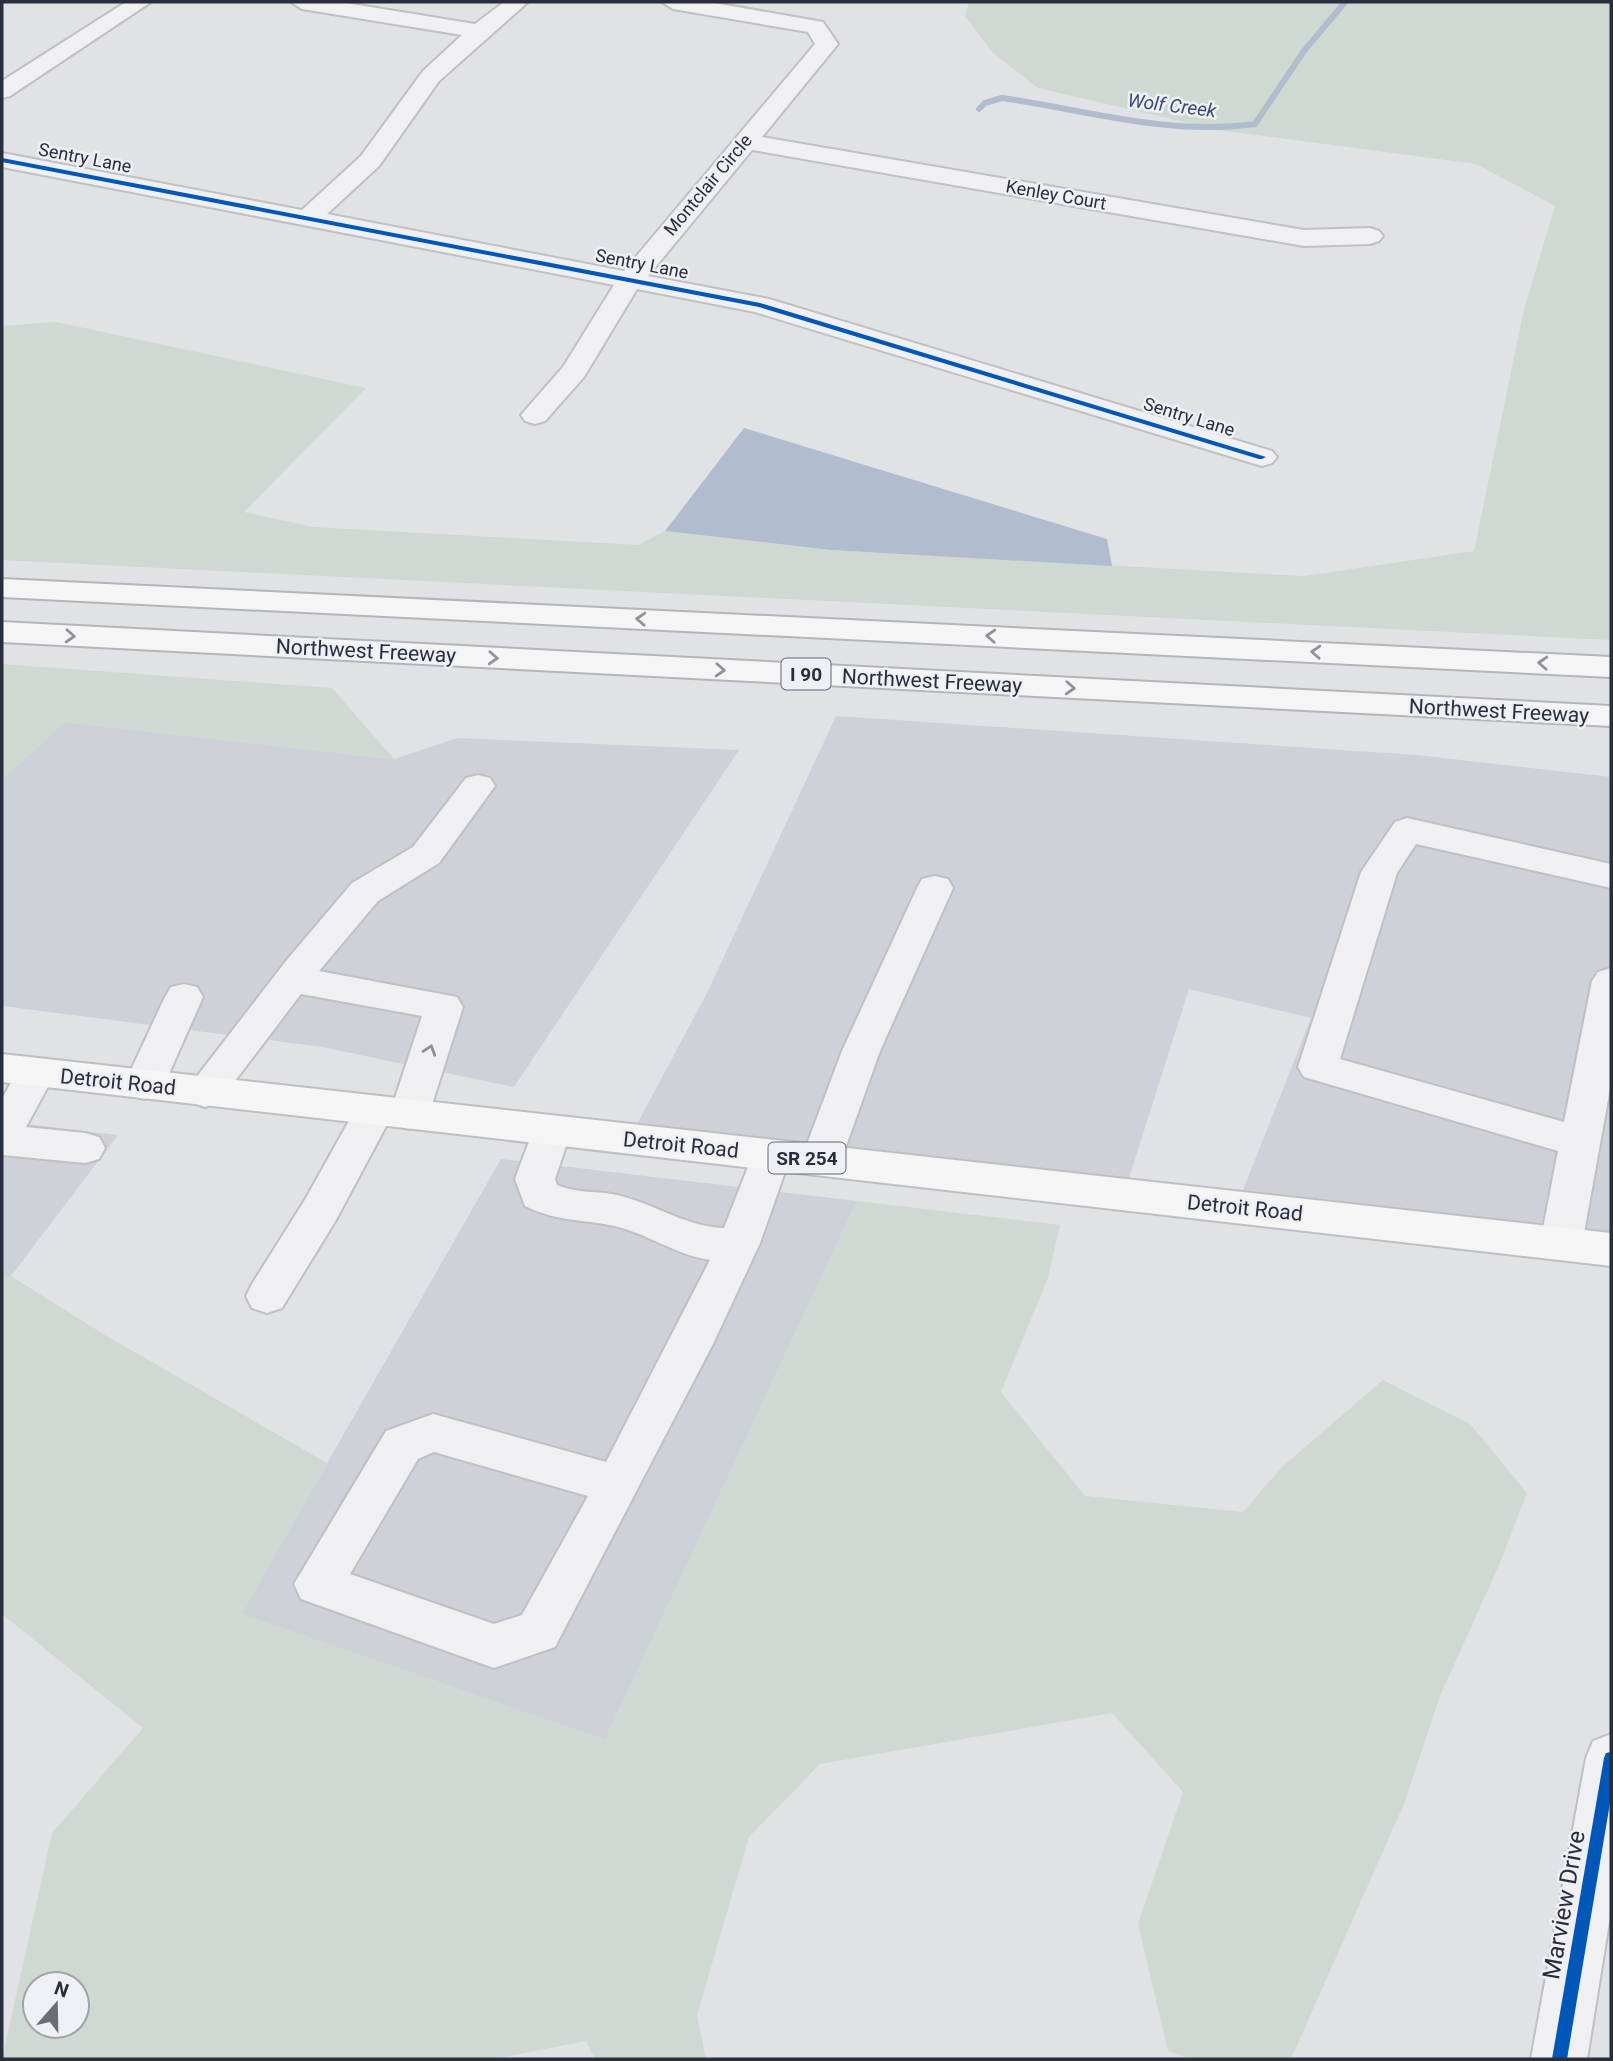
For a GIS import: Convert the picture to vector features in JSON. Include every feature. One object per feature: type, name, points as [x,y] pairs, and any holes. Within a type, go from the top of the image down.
[{"type":"main road","name":"I 90","points":[[2,588],[1611,667]]},
{"type":"main road","name":"Northwest Freeway","points":[[2,632],[1611,716]]},
{"type":"main road","name":"Detroit Road","points":[[19,1070],[1611,1250]]},
{"type":"street","points":[[2,91],[139,2]]},
{"type":"street","points":[[302,2],[479,31]]},
{"type":"street","points":[[307,219],[370,161],[431,76],[479,31],[517,2]]},
{"type":"street","name":"Montclair Circle","points":[[535,415],[574,371],[630,279],[827,44],[816,27],[673,2]]},
{"type":"street","name":"Kenley Court","points":[[744,141],[1304,238],[1370,236]]},
{"type":"street","name":"Sentry Lane","points":[[2,160],[760,305],[1262,457]]},
{"type":"street","points":[[205,1092],[292,979],[365,892],[426,855],[478,786]]},
{"type":"street","points":[[1580,1142],[1318,1067],[1379,872],[1407,830],[1611,876]]},
{"type":"street","points":[[821,1160],[861,1051],[935,888]]},
{"type":"street","points":[[267,1296],[321,1209],[392,1113],[444,1007],[292,979]]},
{"type":"street","points":[[1561,1244],[1611,981]]},
{"type":"street","points":[[144,1084],[184,997]]},
{"type":"street","points":[[19,1070],[2,1138],[85,1148]]},
{"type":"street","points":[[551,1130],[535,1179],[540,1195],[562,1207],[626,1213],[674,1235],[718,1247],[739,1243]]},
{"type":"street","points":[[617,1485],[467,1440],[433,1433],[402,1445],[318,1584],[494,1646],[538,1632],[617,1485],[702,1325],[739,1243],[771,1155]]},
{"type":"street","name":"Marview Drive","points":[[1559,2059],[1611,1758]]},
{"type":"shaded area","points":[[969,2],[1611,2],[1611,640],[2,560],[2,326],[56,322],[366,388],[244,512],[314,527],[638,545],[665,531],[831,550],[1304,576],[1474,551],[1524,309],[1555,206],[1476,164],[1218,130],[1038,88],[993,53],[965,16]]},
{"type":"shaded area","points":[[2,664],[332,688],[394,759],[65,722],[2,779]]},
{"type":"shaded area","points":[[836,716],[1417,755],[1611,777],[1611,1232],[1243,1190],[1311,1018],[1189,989],[1128,1181],[637,1124],[707,993]]},
{"type":"shaded area","points":[[65,722],[394,759],[457,738],[739,750],[514,1087],[322,1047],[2,1006],[2,779]]},
{"type":"shaded area","points":[[2,1121],[118,1135],[11,1276],[2,1278]]},
{"type":"shaded area","points":[[501,1159],[857,1201],[605,1740],[241,1614]]},
{"type":"shaded area","points":[[857,1201],[1060,1225],[1048,1278],[1001,1392],[1085,1496],[1243,1512],[1282,1467],[1383,1380],[1470,1424],[1527,1493],[1500,1563],[1440,1696],[1404,1804],[1291,2059],[1191,2059],[1168,2051],[1138,1924],[1183,1792],[1112,1713],[820,1764],[749,1837],[697,2015],[706,2059],[595,2059],[586,2041],[494,2059],[2,2059],[21,1973],[21,2040],[91,2040],[91,1970],[22,1970],[52,1833],[143,1728],[2,1614],[2,1278],[11,1276],[105,1335],[327,1463],[242,1614],[605,1740]]},
{"type":"water","points":[[744,428],[1107,539],[1112,566],[831,550],[665,531]]},
{"type":"waterway","name":"Wolf Creek","points":[[979,109],[985,103],[1002,98],[1159,124],[1191,127],[1255,124],[1304,51],[1345,2]]},
{"type":"cycle path","points":[[2,160],[760,305],[1262,457]]},
{"type":"cycle path","points":[[1559,2059],[1611,1758]]}]
